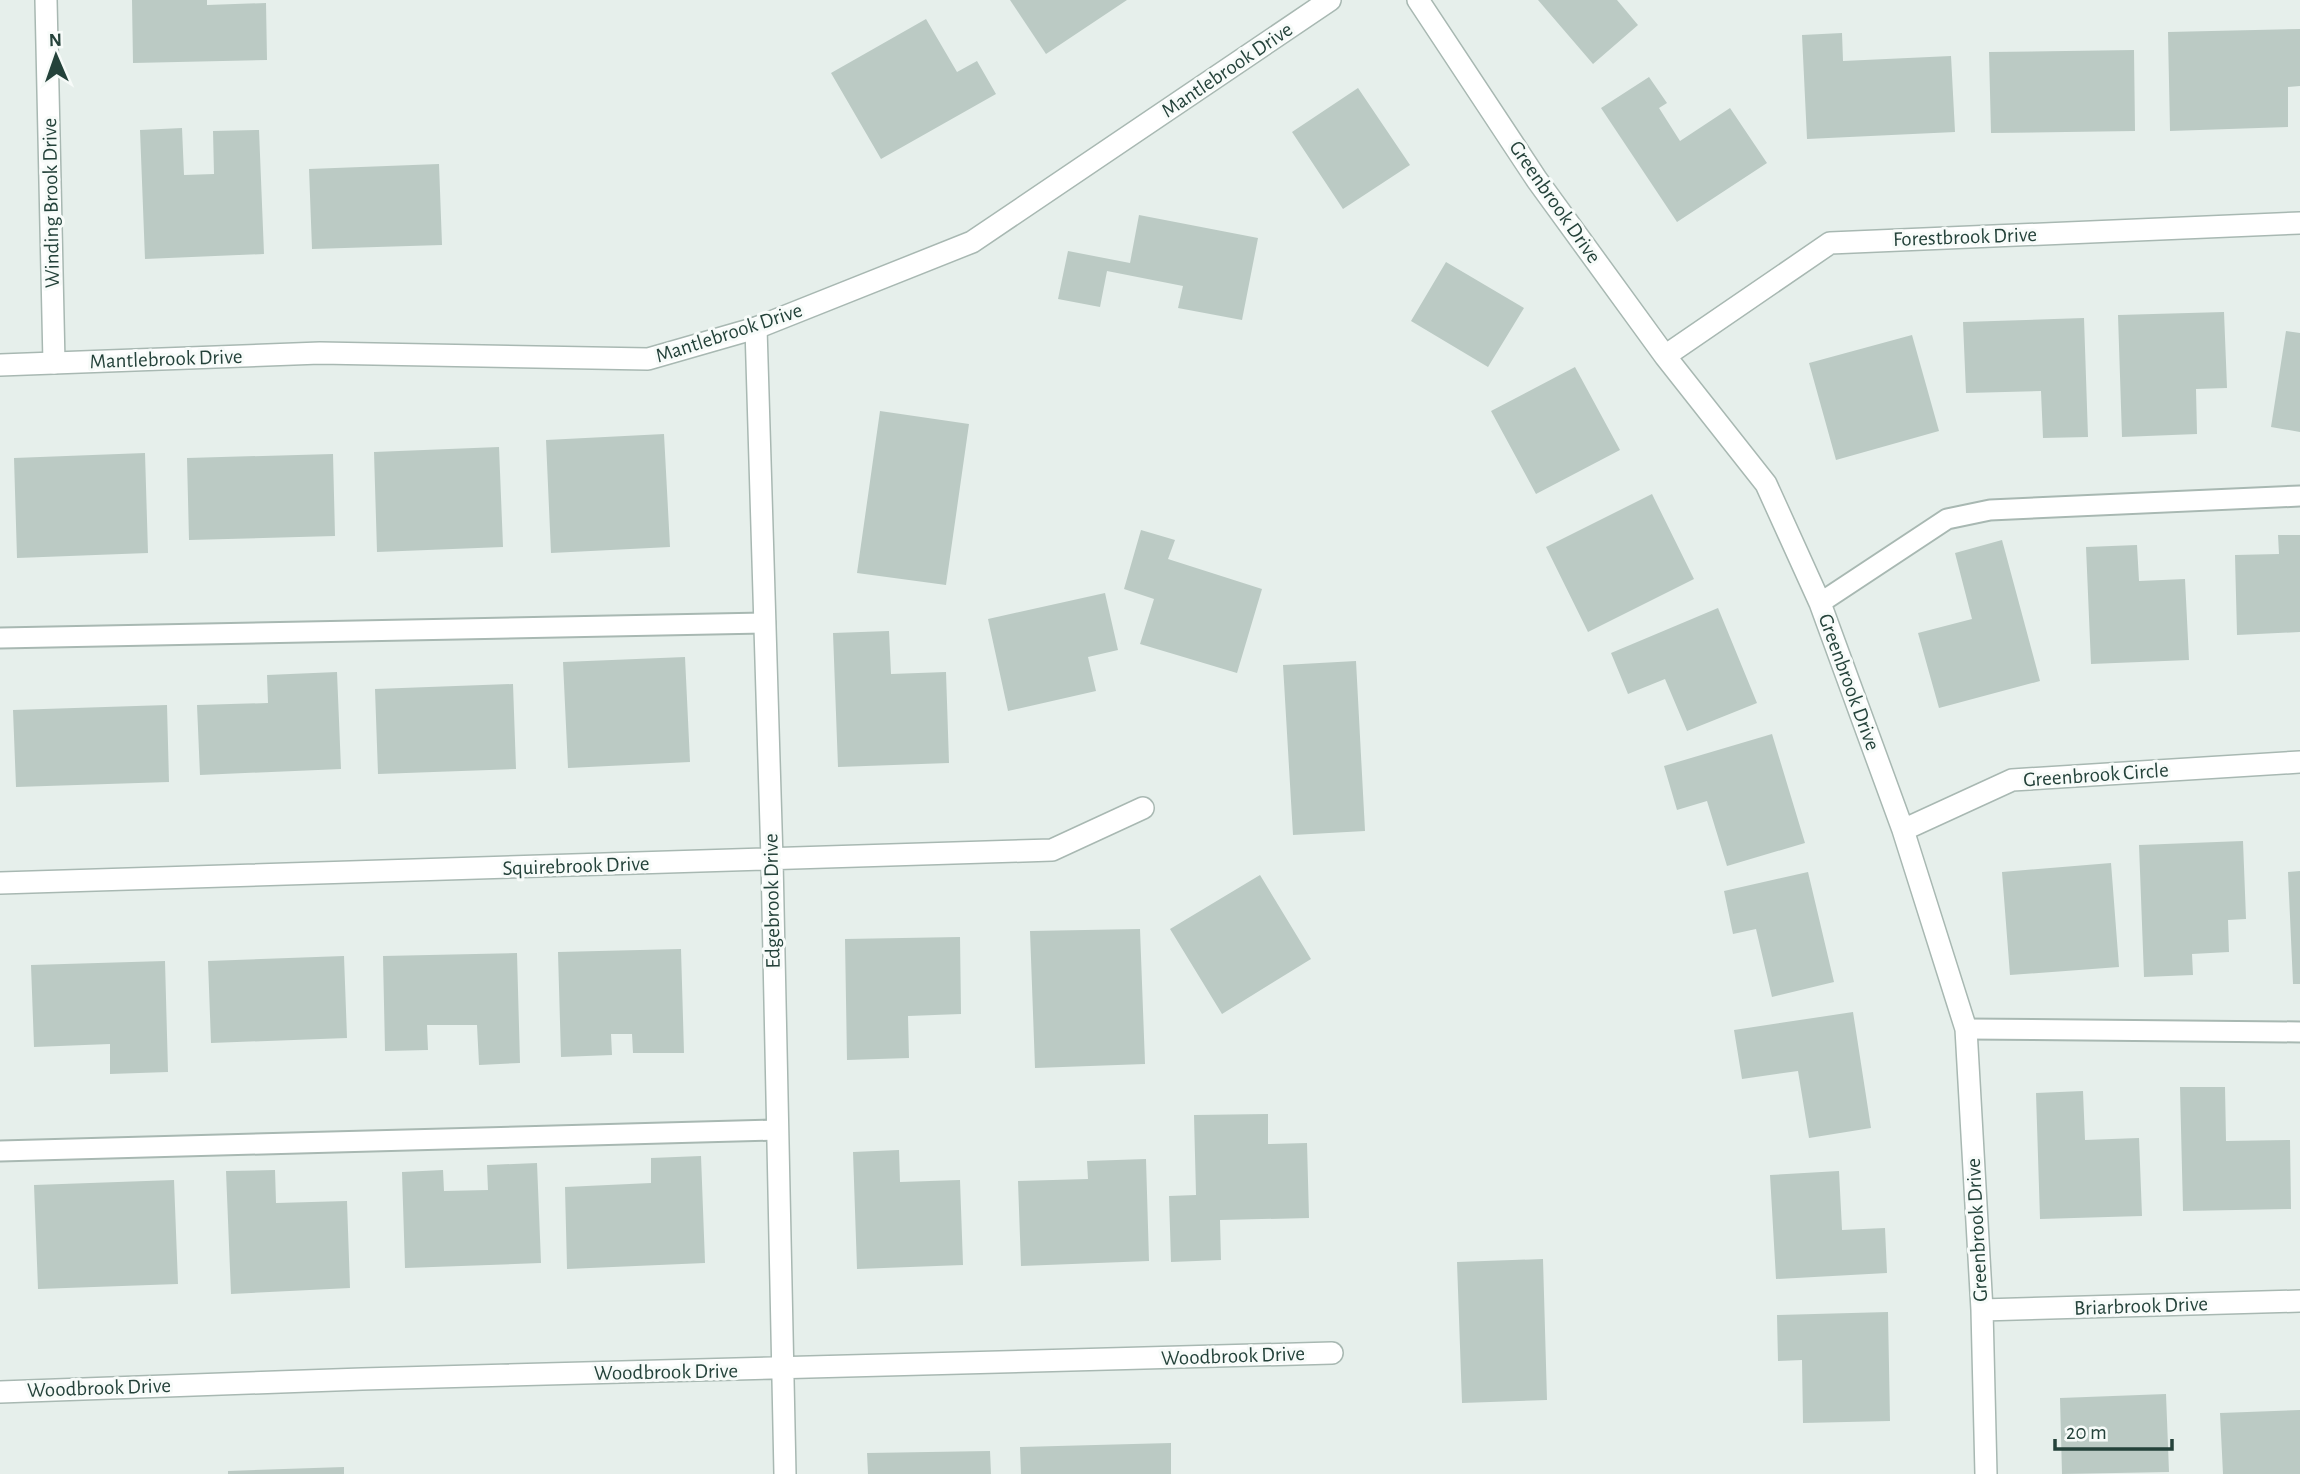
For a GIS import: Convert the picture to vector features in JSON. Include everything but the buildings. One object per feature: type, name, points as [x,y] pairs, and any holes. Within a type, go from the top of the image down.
[{"type":"street","name":"Winding Brook Drive","points":[[46,0],[54,363]]},
{"type":"street","name":"Mantlebrook Drive","points":[[0,365],[320,353],[648,359],[756,328],[972,242],[1330,0]]},
{"type":"street","name":"Greenbrook Drive","points":[[1418,0],[1537,180],[1665,356],[1766,484],[1820,603],[1903,830],[1966,1029],[1982,1310],[1986,1474]]},
{"type":"street","name":"Forestbrook Drive","points":[[1665,356],[1830,243],[2300,223]]},
{"type":"street","name":"Edgebrook Drive","points":[[756,328],[772,860],[780,1370],[785,1474]]},
{"type":"street","name":"Greenbrook Circle","points":[[1903,830],[2012,780],[2300,762]]},
{"type":"street","name":"Squirebrook Drive","points":[[0,883],[1052,850],[1143,808]]},
{"type":"street","name":"Briarbrook Drive","points":[[1982,1310],[2300,1301]]},
{"type":"street","name":"Woodbrook Drive","points":[[0,1392],[348,1379],[780,1370],[1332,1353]]},
{"type":"lane","points":[[1820,603],[1947,519],[1990,510],[2300,496]]},
{"type":"lane","points":[[0,638],[765,623]]},
{"type":"lane","points":[[1966,1029],[2300,1032]]},
{"type":"lane","points":[[0,1151],[776,1130]]}]
